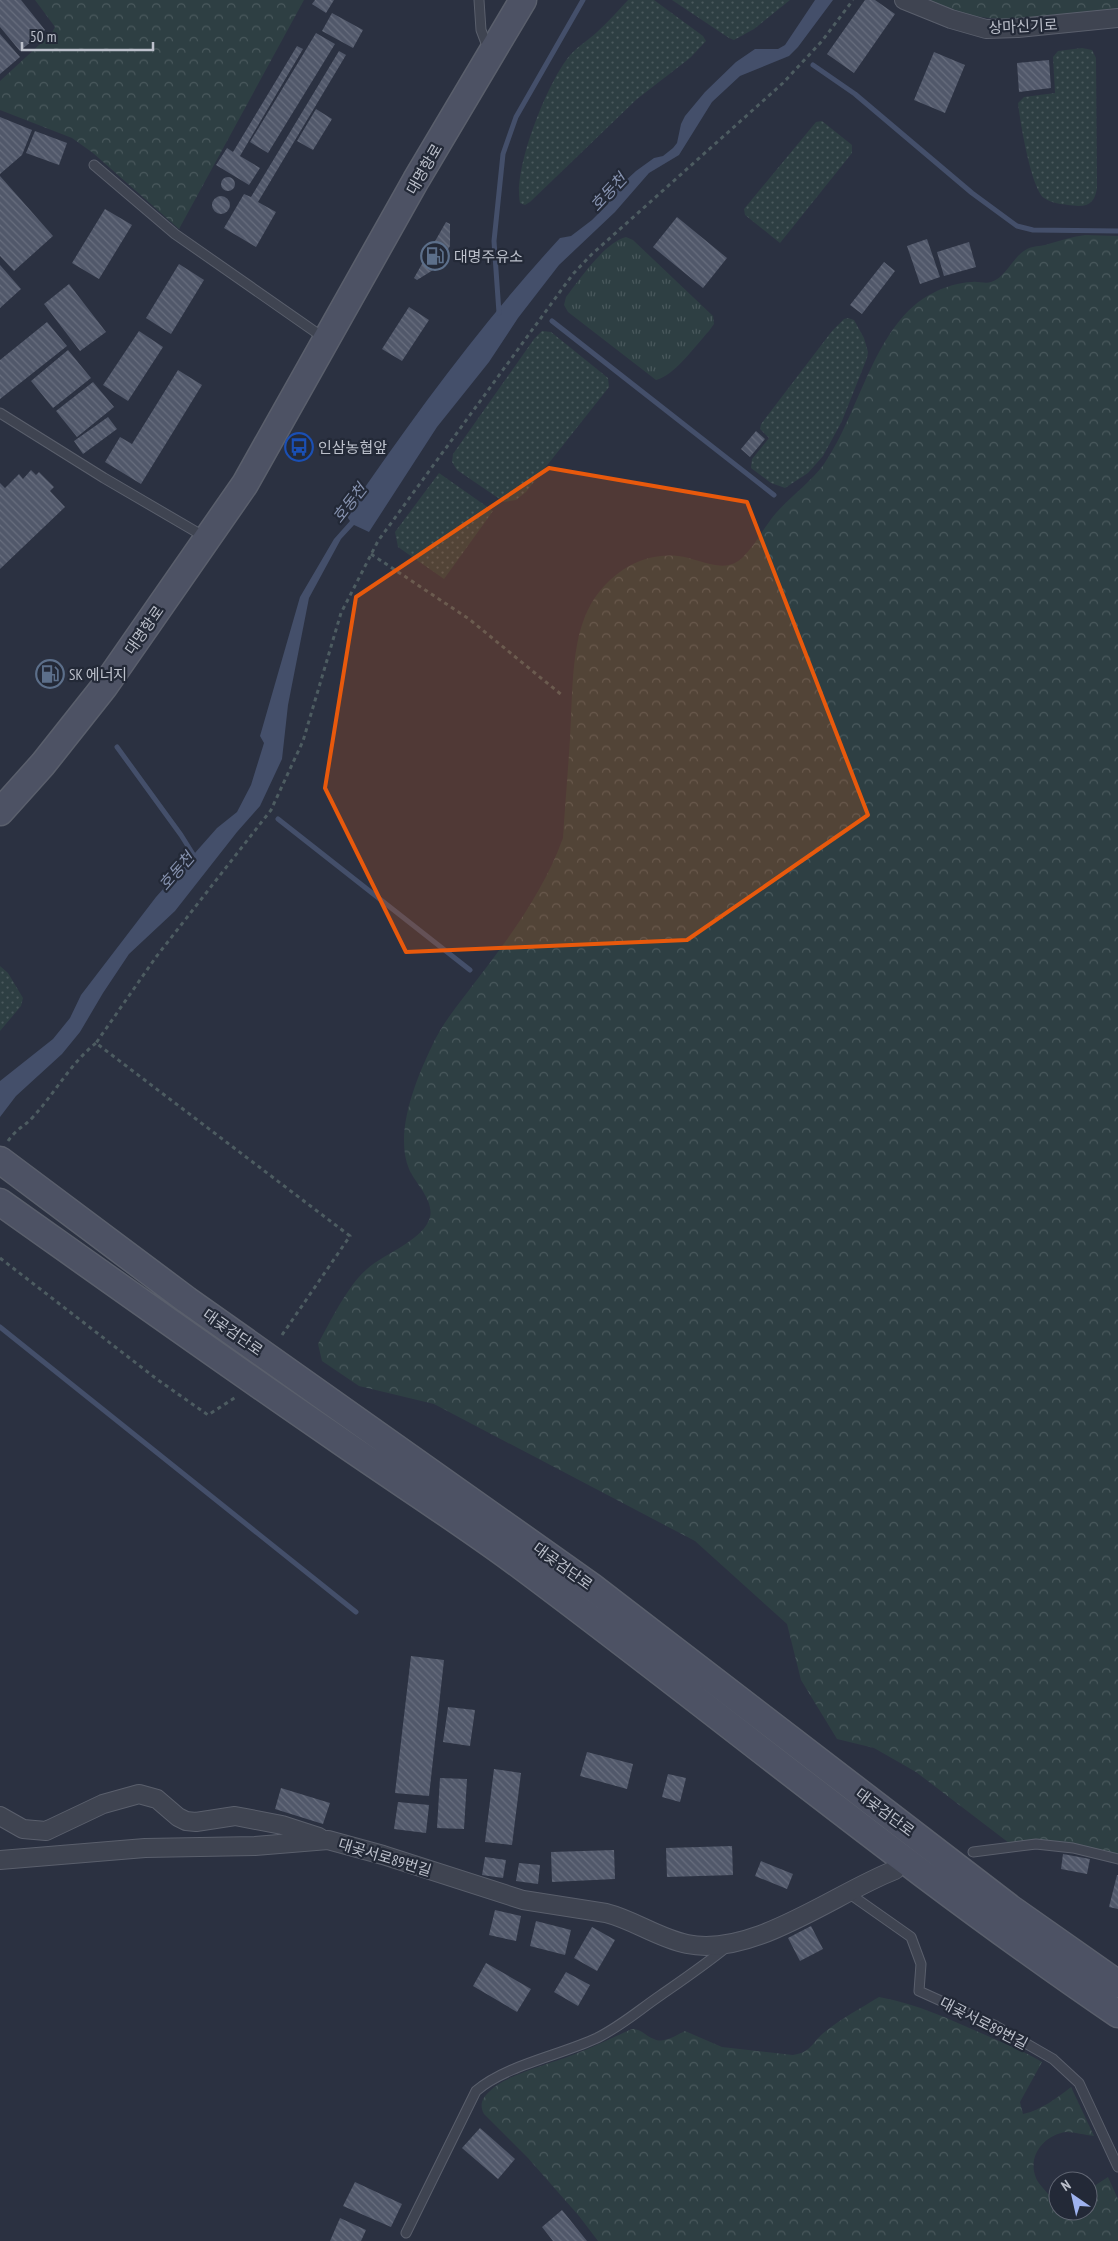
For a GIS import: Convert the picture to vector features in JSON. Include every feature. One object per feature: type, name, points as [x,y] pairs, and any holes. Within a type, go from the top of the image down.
[{"type":"main road","name":"대명항로","points":[[0,812],[43,764],[104,687],[245,484],[416,180],[523,0]]},
{"type":"main road","name":"대곶검단로","points":[[3,1155],[187,1300],[591,1586],[1010,1908],[1118,1984]]},
{"type":"main road","name":"대곶검단로","points":[[0,1202],[222,1360],[508,1556],[670,1677],[826,1799],[1000,1931],[1118,2014]]},
{"type":"street","name":"상마신기로","points":[[904,0],[951,19],[986,29],[1018,28],[1118,18]]},
{"type":"street","points":[[0,1816],[23,1829],[46,1831],[103,1804],[139,1794],[157,1799],[178,1817],[186,1821],[196,1822],[235,1816],[282,1825],[328,1840]]},
{"type":"street","name":"대곶서로89번길","points":[[0,1860],[145,1848],[255,1846],[328,1840],[384,1855],[522,1900],[618,1916],[652,1933],[688,1944],[706,1946],[730,1944],[798,1918],[870,1879],[895,1870]]},
{"type":"lane","points":[[479,0],[481,30],[491,55]]},
{"type":"lane","points":[[94,165],[175,234],[327,340]]},
{"type":"lane","points":[[0,413],[104,478],[207,538]]},
{"type":"lane","points":[[973,1852],[1036,1844],[1073,1848],[1118,1859]]},
{"type":"lane","name":"대곶서로89번길","points":[[847,1892],[911,1937],[921,1964],[919,1991],[994,2025],[1019,2039],[1053,2059],[1079,2083],[1118,2167]]},
{"type":"lane","name":"대곶서로89번길","points":[[406,2233],[476,2091],[486,2082],[507,2072],[569,2050],[614,2029],[697,1972],[730,1944]]},
{"type":"path","points":[[3,1155],[16,1129],[32,1118],[81,1055],[96,1043],[156,957],[271,810],[303,741],[341,613],[378,541],[461,425],[574,274],[613,234],[799,67],[836,24],[853,0]]},
{"type":"path","points":[[371,554],[469,619],[562,696]]},
{"type":"path","points":[[96,1043],[350,1236],[282,1335]]},
{"type":"path","points":[[0,1258],[158,1380],[208,1415],[236,1397]]},
{"type":"highlighted area","points":[[549,468],[747,502],[868,815],[687,940],[406,952],[325,788],[356,597]]},
{"type":"green space","points":[[35,0],[304,0],[179,229],[93,153],[72,138],[0,110],[0,81],[52,33],[55,27]]},
{"type":"green space","points":[[628,0],[654,0],[703,36],[706,41],[690,58],[637,99],[530,202],[525,205],[520,203],[521,170],[526,150],[541,108],[559,72],[567,59]]},
{"type":"green space","points":[[672,0],[790,0],[754,29],[734,40]]},
{"type":"green space","points":[[928,0],[1118,0],[1118,9],[1039,19],[1000,19],[957,12]]},
{"type":"green space","points":[[1082,48],[1092,50],[1096,58],[1097,188],[1092,202],[1078,206],[1051,202],[1039,192],[1027,154],[1018,103],[1024,97],[1055,93],[1053,57],[1058,51]]},
{"type":"green space","points":[[822,121],[852,145],[852,153],[780,243],[745,215],[744,209],[816,122]]},
{"type":"green space","points":[[1085,235],[1118,236],[1118,1859],[1073,1848],[1013,1846],[916,1772],[874,1748],[837,1739],[801,1680],[787,1624],[695,1541],[434,1404],[359,1386],[322,1361],[318,1344],[340,1304],[360,1276],[375,1263],[420,1233],[430,1217],[427,1198],[409,1169],[405,1155],[405,1123],[409,1106],[426,1059],[447,1019],[526,911],[546,876],[563,838],[576,651],[584,618],[598,593],[617,574],[639,561],[652,557],[686,557],[720,566],[736,562],[743,557],[776,513],[824,464],[848,421],[882,346],[896,325],[913,306],[933,293],[947,287],[962,283],[989,283],[996,280],[1022,252],[1029,248]]},
{"type":"green space","points":[[626,237],[633,240],[713,316],[714,324],[691,352],[670,373],[656,380],[568,312],[564,305],[566,297],[593,262],[610,246]]},
{"type":"green space","points":[[844,319],[854,320],[864,338],[868,352],[842,421],[823,456],[808,473],[785,488],[771,483],[751,468],[752,459],[769,438],[760,429],[761,424],[832,331]]},
{"type":"green space","points":[[542,331],[551,332],[608,378],[609,387],[526,492],[516,500],[504,502],[457,470],[452,462],[453,454],[534,339]]},
{"type":"green space","points":[[439,473],[493,511],[444,579],[398,547],[395,532]]},
{"type":"green space","points":[[0,966],[8,973],[23,998],[21,1006],[0,1031]]},
{"type":"green space","points":[[879,1997],[894,2000],[936,2014],[1042,2062],[1020,2102],[1023,2114],[1042,2107],[1071,2087],[1094,2136],[1066,2132],[1051,2137],[1039,2148],[1034,2162],[1034,2170],[1036,2178],[1048,2194],[1048,2221],[1098,2221],[1098,2184],[1108,2177],[1118,2199],[1118,2241],[598,2241],[579,2216],[528,2158],[482,2111],[482,2102],[485,2096],[497,2085],[632,2029],[658,2040],[670,2038],[685,2031],[722,2047],[793,2055],[800,2054],[809,2049],[821,2035],[845,2017]]},
{"type":"water","points":[[815,0],[833,0],[798,47],[789,56],[740,76],[712,102],[679,155],[649,173],[615,212],[559,265],[518,318],[489,362],[437,427],[369,532],[354,525],[341,539],[309,598],[288,705],[282,759],[260,806],[237,832],[175,911],[129,954],[80,1032],[62,1054],[16,1096],[0,1117],[0,1081],[53,1039],[70,1018],[81,995],[156,897],[217,828],[237,812],[251,785],[264,743],[260,736],[300,597],[334,539],[350,521],[346,515],[422,407],[475,338],[560,238],[571,236],[592,220],[608,204],[611,194],[636,171],[654,158],[663,156],[673,148],[677,143],[681,124],[685,116],[705,92],[736,62],[755,49],[778,49],[785,45]]},
{"type":"building","points":[[0,0],[21,0],[45,30],[20,51],[0,27]]},
{"type":"building","points":[[315,0],[334,0],[326,13],[312,4]]},
{"type":"building","points":[[865,0],[875,0],[895,14],[854,73],[827,54]]},
{"type":"building","points":[[332,13],[363,30],[353,48],[322,31]]},
{"type":"building","points":[[316,33],[335,44],[268,153],[250,142]]},
{"type":"building","points":[[0,34],[20,57],[0,74]]},
{"type":"building","points":[[297,46],[303,49],[240,156],[260,168],[249,185],[216,165],[227,148],[233,152]]},
{"type":"building","points":[[339,51],[346,55],[258,202],[276,212],[256,247],[224,228],[244,194],[251,197]]},
{"type":"building","points":[[934,52],[965,65],[945,113],[914,100]]},
{"type":"building","points":[[1049,60],[1051,88],[1019,92],[1017,63]]},
{"type":"building","points":[[316,109],[332,119],[313,150],[297,141]]},
{"type":"building","points":[[0,117],[32,130],[22,155],[0,174]]},
{"type":"building","points":[[35,131],[67,143],[59,165],[26,153]]},
{"type":"building","points":[[0,176],[53,236],[14,271],[0,256]]},
{"type":"building","points":[[225,177],[231,177],[235,184],[231,191],[225,191],[221,187],[221,181]]},
{"type":"building","points":[[217,196],[225,196],[230,201],[228,212],[217,214],[212,209],[212,201]]},
{"type":"building","points":[[105,209],[132,225],[99,279],[72,263]]},
{"type":"building","points":[[677,217],[727,258],[703,288],[653,247]]},
{"type":"building","name":"대명주유소","points":[[446,222],[450,224],[450,246],[438,267],[417,280],[414,278]]},
{"type":"building","points":[[927,239],[940,277],[920,284],[907,246]]},
{"type":"building","points":[[969,242],[976,267],[944,276],[937,252]]},
{"type":"building","points":[[884,262],[895,271],[862,314],[850,305]]},
{"type":"building","points":[[179,264],[204,280],[171,334],[146,318]]},
{"type":"building","points":[[0,265],[21,289],[0,308]]},
{"type":"building","points":[[69,284],[106,332],[80,351],[44,304]]},
{"type":"building","points":[[409,307],[429,320],[402,361],[382,349]]},
{"type":"building","points":[[47,322],[67,346],[0,399],[0,360]]},
{"type":"building","points":[[139,331],[163,347],[128,401],[103,385]]},
{"type":"building","points":[[68,350],[91,378],[53,408],[31,381]]},
{"type":"building","points":[[178,370],[202,385],[141,484],[105,462],[120,437],[132,444]]},
{"type":"building","points":[[93,382],[114,407],[77,437],[56,411]]},
{"type":"building","points":[[108,417],[117,429],[83,454],[74,441]]},
{"type":"building","points":[[756,431],[765,439],[750,457],[741,449]]},
{"type":"building","points":[[31,470],[36,475],[39,472],[54,487],[50,491],[65,507],[0,569],[0,483],[5,488],[19,474],[23,479]]},
{"type":"building","points":[[411,1656],[444,1660],[429,1796],[395,1793]]},
{"type":"building","points":[[448,1707],[475,1710],[470,1746],[443,1742]]},
{"type":"building","points":[[587,1752],[633,1764],[627,1789],[580,1776]]},
{"type":"building","points":[[494,1769],[521,1773],[512,1845],[485,1842]]},
{"type":"building","points":[[668,1774],[686,1778],[680,1802],[662,1797]]},
{"type":"building","points":[[440,1778],[467,1779],[464,1829],[437,1828]]},
{"type":"building","points":[[281,1788],[330,1803],[323,1824],[275,1809]]},
{"type":"building","points":[[398,1802],[429,1805],[426,1833],[394,1829]]},
{"type":"building","points":[[732,1846],[733,1875],[667,1877],[666,1848]]},
{"type":"building","points":[[614,1850],[615,1879],[552,1882],[551,1852]]},
{"type":"building","points":[[1063,1854],[1090,1859],[1087,1874],[1061,1869]]},
{"type":"building","points":[[485,1857],[506,1860],[503,1878],[482,1875]]},
{"type":"building","points":[[761,1861],[793,1874],[787,1889],[755,1876]]},
{"type":"building","points":[[519,1863],[540,1865],[538,1884],[516,1881]]},
{"type":"building","points":[[1118,1875],[1118,1909],[1109,1907]]},
{"type":"building","points":[[495,1910],[521,1916],[516,1941],[489,1935]]},
{"type":"building","points":[[536,1921],[571,1930],[565,1955],[530,1946]]},
{"type":"building","points":[[811,1926],[823,1949],[800,1961],[788,1938]]},
{"type":"building","points":[[592,1927],[615,1940],[597,1971],[574,1958]]},
{"type":"building","points":[[486,1963],[531,1989],[517,2012],[473,1986]]},
{"type":"building","points":[[566,1972],[590,1985],[578,2006],[554,1992]]},
{"type":"building","points":[[480,2128],[515,2159],[498,2179],[462,2148]]},
{"type":"building","points":[[355,2182],[402,2204],[391,2227],[343,2206]]},
{"type":"building","points":[[562,2210],[587,2241],[553,2241],[542,2227]]},
{"type":"building","points":[[340,2218],[366,2230],[361,2241],[330,2241]]},
{"type":"waterway","points":[[499,313],[494,241],[503,154],[516,117],[583,0]]},
{"type":"waterway","points":[[813,65],[855,94],[972,193],[1017,226],[1033,230],[1118,231]]},
{"type":"waterway","points":[[552,321],[774,495]]},
{"type":"waterway","name":"호동천","points":[[117,747],[181,835],[196,859]]},
{"type":"waterway","points":[[278,819],[470,970]]},
{"type":"waterway","points":[[0,1327],[356,1612]]},
{"type":"place","name":"대명주유소","points":[[435,256]]},
{"type":"place","name":"인삼농협앞","points":[[299,447]]},
{"type":"place","name":"SK 에너지","points":[[50,674]]}]
